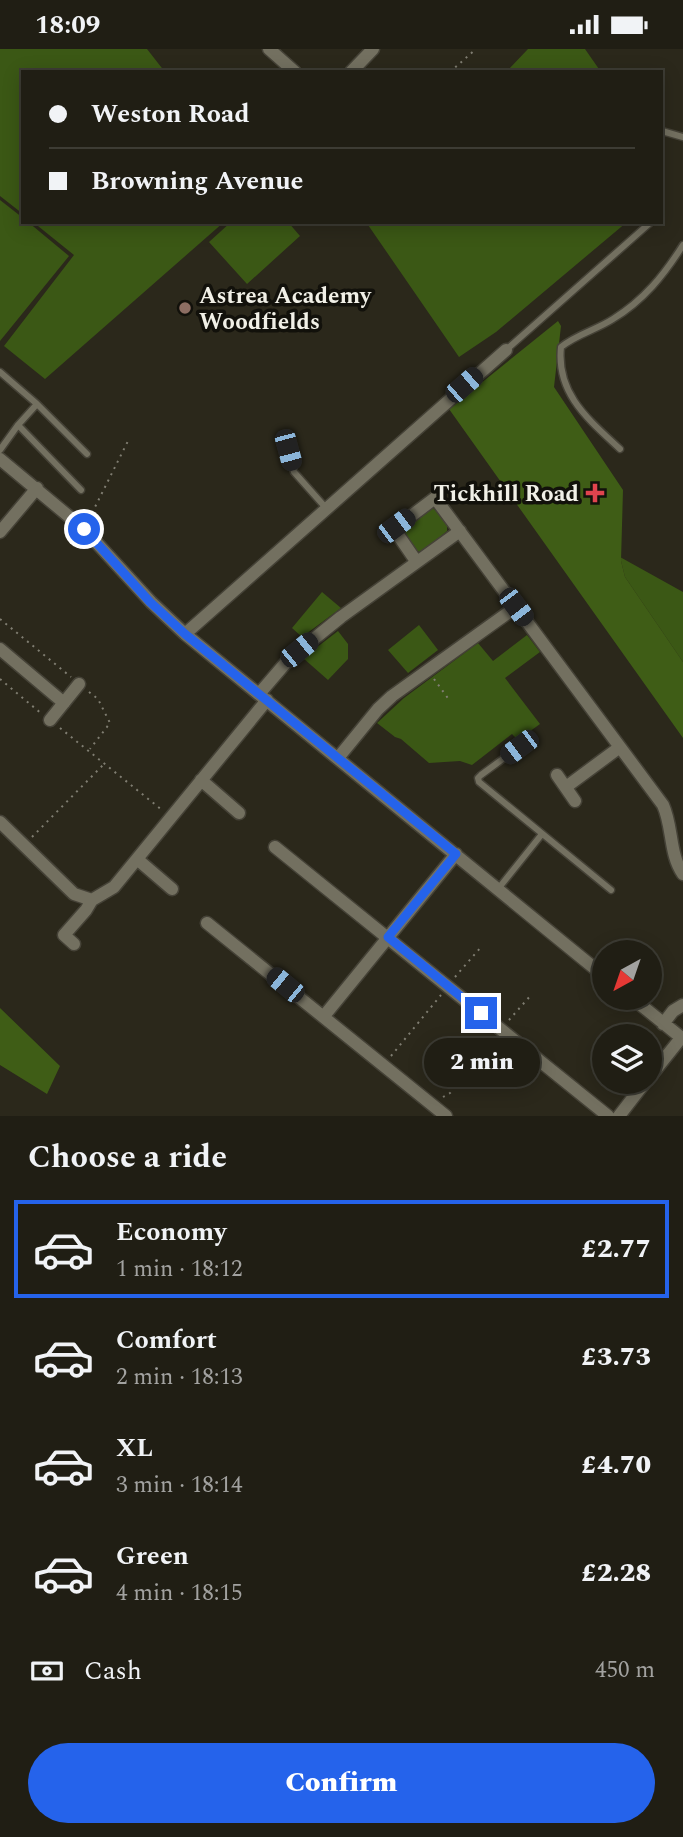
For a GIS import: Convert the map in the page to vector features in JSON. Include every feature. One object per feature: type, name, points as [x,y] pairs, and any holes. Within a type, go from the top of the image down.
[{"type":"street","points":[[269,49],[293,70]]},
{"type":"street","points":[[353,70],[373,49]]},
{"type":"street","points":[[185,634],[506,349]]},
{"type":"street","points":[[0,459],[84,529],[150,602],[185,634],[592,966]]},
{"type":"street","points":[[0,533],[37,488]]},
{"type":"street","points":[[416,561],[394,529],[432,499],[438,500],[663,804],[668,816],[674,858],[683,874]]},
{"type":"street","points":[[74,944],[64,935],[92,900],[114,887],[137,859],[201,780],[289,659],[416,561],[460,531]]},
{"type":"street","points":[[338,758],[378,709],[516,607]]},
{"type":"street","points":[[0,649],[64,703]]},
{"type":"street","points":[[50,720],[79,684]]},
{"type":"street","points":[[566,787],[620,747]]},
{"type":"street","points":[[557,775],[575,801]]},
{"type":"street","points":[[201,780],[239,813]]},
{"type":"street","points":[[0,822],[74,894],[92,900]]},
{"type":"street","points":[[275,847],[608,1116]]},
{"type":"street","points":[[324,1017],[456,854]]},
{"type":"street","points":[[137,859],[172,889]]},
{"type":"street","points":[[208,923],[446,1116]]},
{"type":"street","points":[[663,1024],[673,1011],[683,1005]]},
{"type":"street","points":[[646,1010],[682,1038],[662,1063]]},
{"type":"street","points":[[619,1116],[637,1094]]},
{"type":"lane","points":[[663,131],[683,137]]},
{"type":"lane","points":[[506,349],[649,224]]},
{"type":"lane","points":[[620,449],[590,423],[572,398],[564,384],[559,362],[561,347],[573,337],[611,321],[632,307],[650,291],[683,245]]},
{"type":"lane","points":[[0,372],[87,454]]},
{"type":"lane","points":[[0,450],[37,404]]},
{"type":"lane","points":[[18,425],[81,490]]},
{"type":"lane","points":[[288,450],[294,472],[326,508]]},
{"type":"lane","points":[[519,747],[481,775],[479,782],[611,890]]},
{"type":"lane","points":[[498,889],[542,834]]},
{"type":"path","points":[[452,70],[476,49]]},
{"type":"path","points":[[84,529],[129,439]]},
{"type":"path","points":[[428,670],[450,701]]},
{"type":"path","points":[[0,679],[171,817]]},
{"type":"path","points":[[24,845],[105,762]]},
{"type":"path","points":[[384,1065],[481,947]]},
{"type":"path","points":[[427,1100],[436,1100],[450,1093],[489,1047],[497,1026],[513,1016],[531,993]]},
{"type":"green space","points":[[0,49],[147,49],[163,70],[21,70],[21,212],[0,196]]},
{"type":"green space","points":[[528,49],[585,49],[600,70],[508,70]]},
{"type":"green space","points":[[0,200],[21,216],[21,224],[30,224],[69,256],[0,341]]},
{"type":"green space","points":[[35,224],[222,224],[45,379],[4,346],[74,255]]},
{"type":"green space","points":[[229,224],[290,224],[300,236],[247,284],[209,242]]},
{"type":"green space","points":[[367,224],[625,224],[496,332],[459,357]]},
{"type":"green space","points":[[558,321],[561,326],[554,387],[623,490],[621,561],[625,577],[683,662],[683,738],[449,409]]},
{"type":"green space","points":[[431,506],[447,522],[447,531],[422,552],[409,544],[401,529]]},
{"type":"green space","points":[[620,557],[683,592],[683,662],[625,577]]},
{"type":"green space","points":[[322,592],[341,608],[302,637],[292,628]]},
{"type":"green space","points":[[419,625],[438,650],[408,673],[388,650]]},
{"type":"green space","points":[[338,631],[348,644],[348,659],[328,680],[303,658]]},
{"type":"green space","points":[[527,635],[540,652],[505,678],[540,724],[518,740],[512,734],[472,765],[460,761],[429,763],[377,723],[404,698],[478,643],[493,661]]},
{"type":"green space","points":[[0,1008],[60,1066],[47,1094],[0,1065]]},
{"type":"place","name":"Astrea Academy Woodfields","points":[[185,308]]},
{"type":"place","name":"Tickhill Road","points":[[595,493]]},
{"type":"route","points":[[84,529],[150,602],[185,634],[456,854],[388,937],[481,1013]]}]
